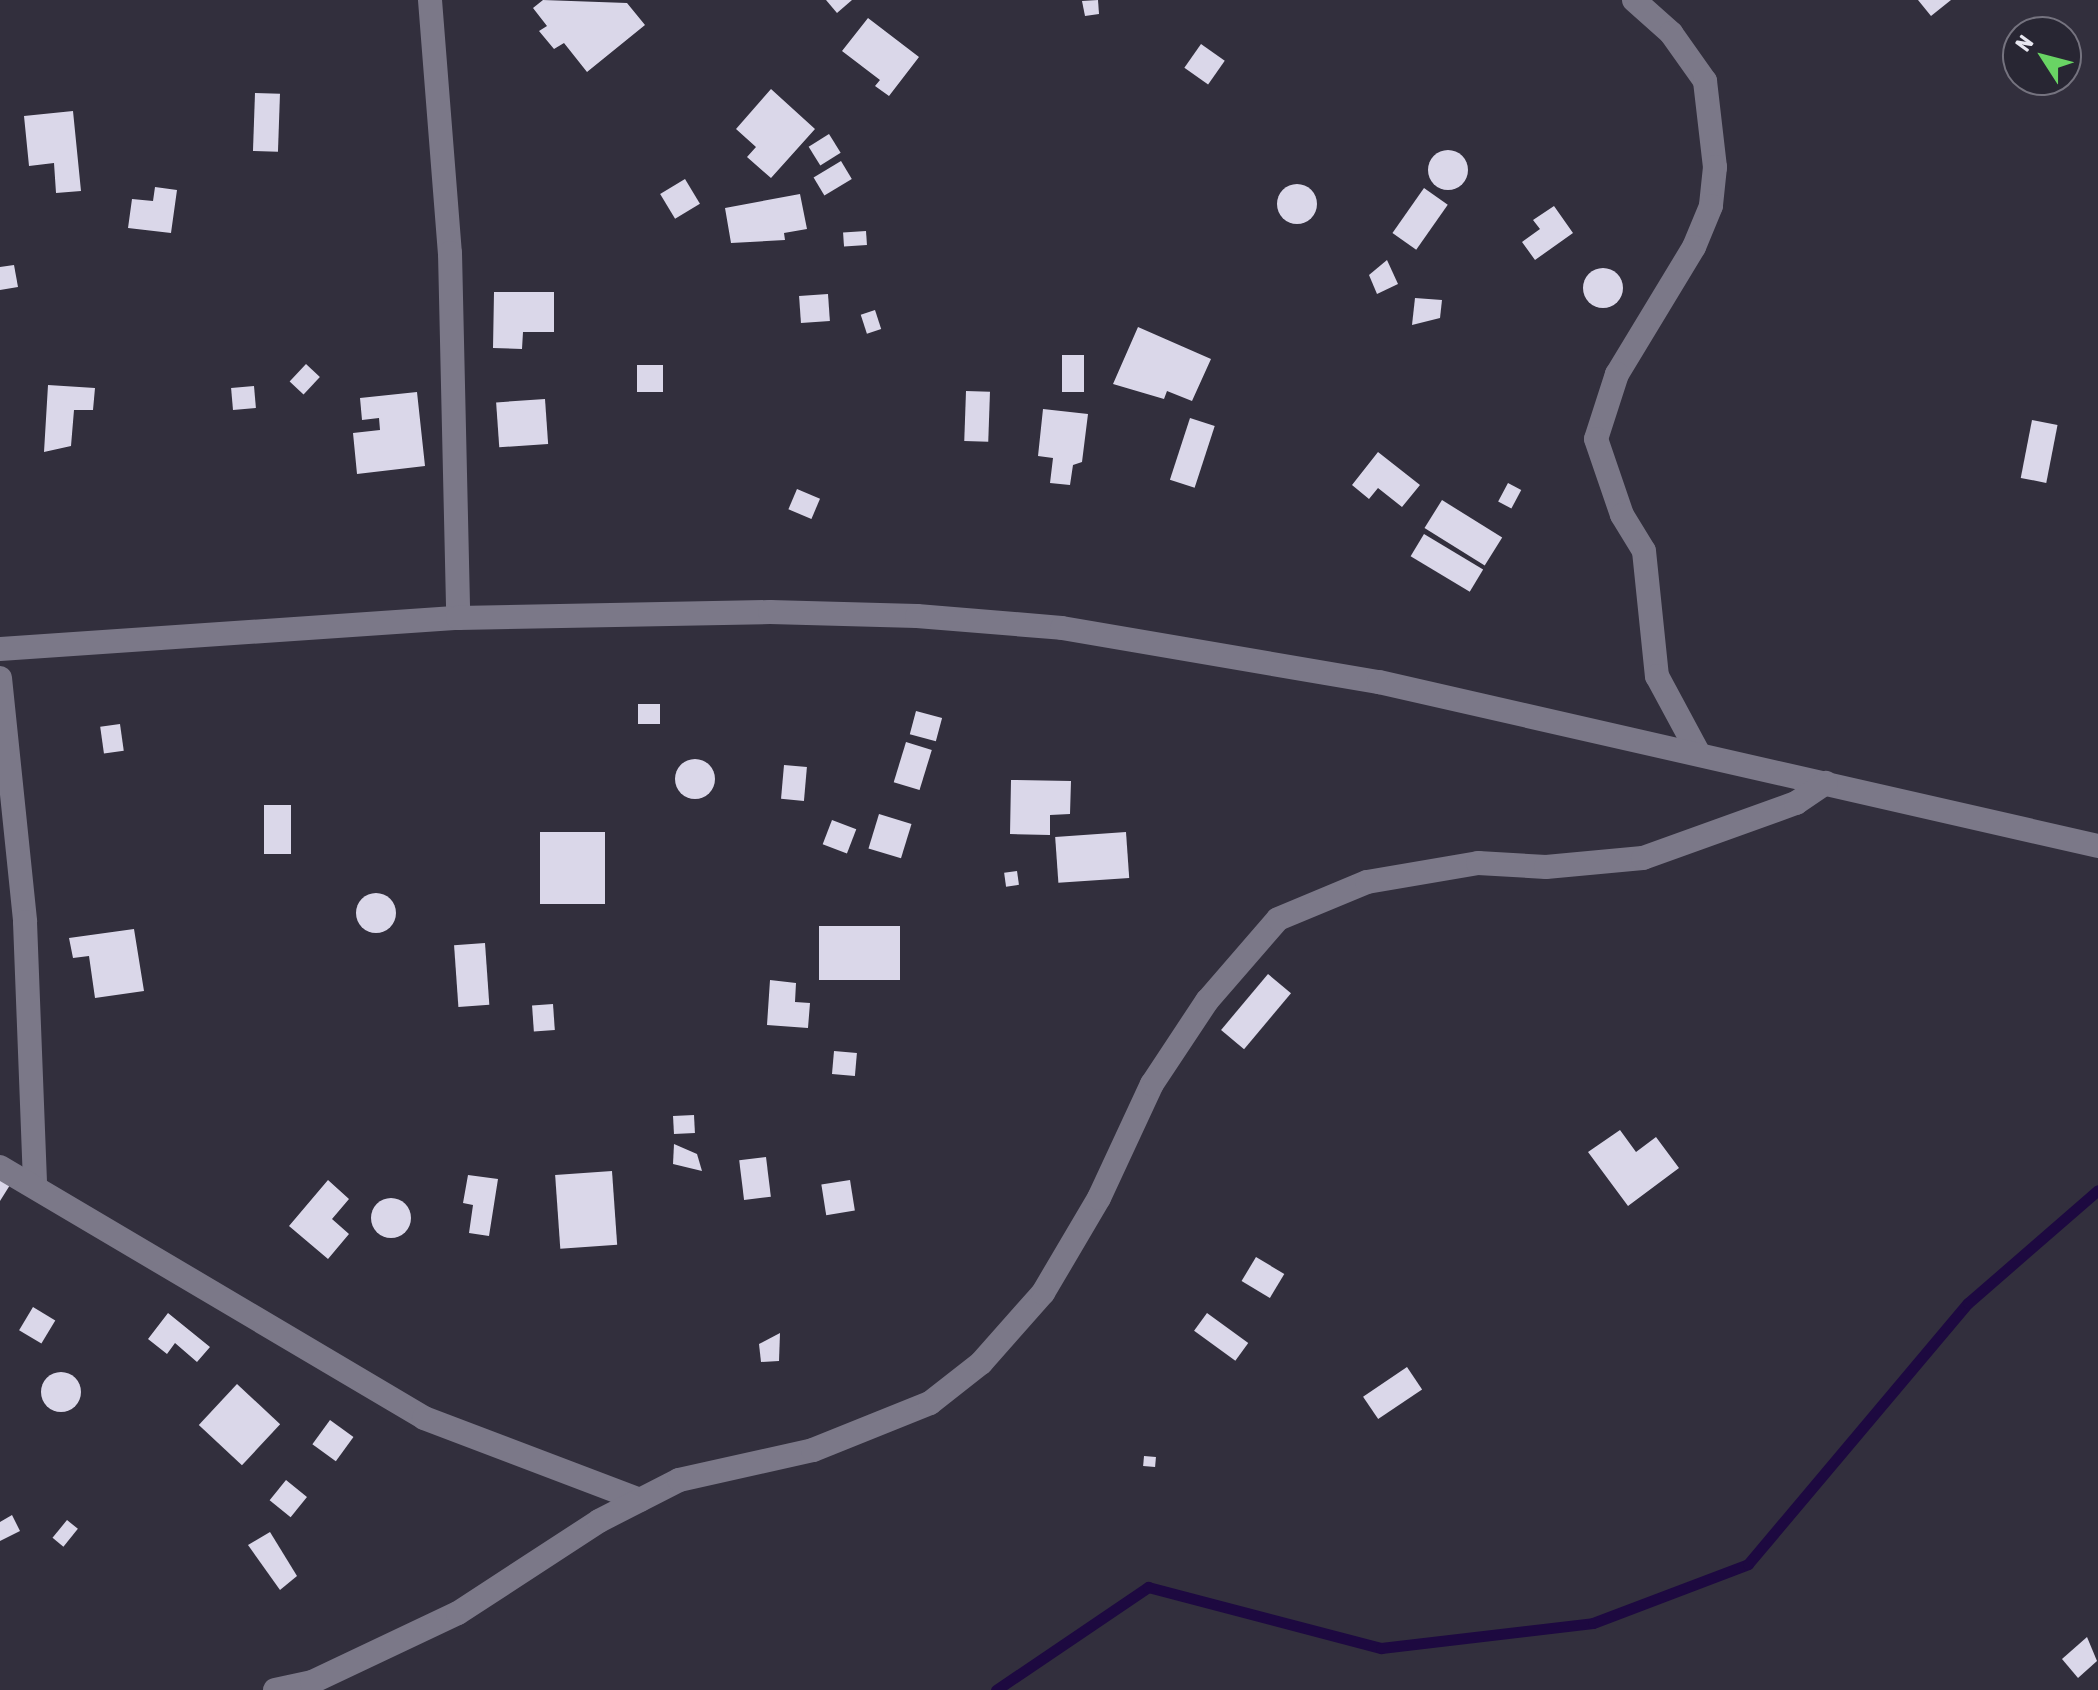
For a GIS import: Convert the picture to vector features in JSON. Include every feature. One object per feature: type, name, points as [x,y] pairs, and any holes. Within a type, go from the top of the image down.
[{"type":"street","points":[[430,0],[450,253],[458,618]]},
{"type":"street","points":[[1634,0],[1671,33],[1705,81],[1715,167],[1711,206],[1694,247],[1617,374],[1596,439],[1617,501],[1644,551],[1657,676],[1699,754]]},
{"type":"street","points":[[0,649],[458,618],[770,612],[917,616],[1062,628],[1379,682],[2098,846]]},
{"type":"street","points":[[0,678],[25,922],[35,1185]]},
{"type":"street","points":[[275,1690],[312,1682],[458,1613],[640,1500],[679,1480],[813,1450],[930,1403],[981,1363],[1043,1293],[1099,1198],[1152,1084],[1199,1013],[1278,919],[1367,882],[1450,868],[1643,858],[1796,803],[1826,783]]},
{"type":"street","points":[[0,1167],[424,1418],[640,1500]]},
{"type":"building","points":[[543,0],[627,3],[645,25],[587,72],[564,43],[554,49],[539,31],[547,26],[533,8]]},
{"type":"building","points":[[826,0],[852,0],[837,13]]},
{"type":"building","points":[[1098,0],[1099,14],[1085,16],[1082,1]]},
{"type":"building","points":[[1918,0],[1951,0],[1931,16]]},
{"type":"building","points":[[868,18],[919,57],[889,96],[875,86],[880,80],[842,51]]},
{"type":"building","points":[[1201,44],[1225,61],[1208,84],[1184,68]]},
{"type":"building","points":[[771,89],[815,129],[771,178],[747,157],[756,147],[736,129]]},
{"type":"building","points":[[255,93],[280,94],[278,152],[253,151]]},
{"type":"building","points":[[73,111],[81,191],[56,193],[54,163],[29,166],[24,116]]},
{"type":"building","points":[[829,134],[841,153],[820,165],[809,147]]},
{"type":"building","points":[[1448,150],[1462,156],[1468,170],[1462,184],[1448,190],[1434,184],[1428,170],[1434,156]]},
{"type":"building","points":[[841,161],[852,179],[824,195],[814,177]]},
{"type":"building","points":[[685,179],[700,204],[675,219],[660,194]]},
{"type":"building","points":[[1297,184],[1311,190],[1317,204],[1311,218],[1297,224],[1283,218],[1277,204],[1283,190]]},
{"type":"building","points":[[155,187],[177,190],[171,233],[128,228],[132,199],[153,201]]},
{"type":"building","points":[[1424,188],[1448,205],[1416,250],[1392,233]]},
{"type":"building","points":[[800,194],[807,229],[784,233],[785,240],[731,243],[725,208]]},
{"type":"building","points":[[1554,206],[1573,233],[1535,260],[1522,242],[1540,229],[1533,220]]},
{"type":"building","points":[[866,231],[867,245],[844,247],[843,233]]},
{"type":"building","points":[[1387,260],[1398,284],[1377,294],[1369,275]]},
{"type":"building","points":[[14,265],[18,287],[0,290],[0,267]]},
{"type":"building","points":[[1603,268],[1617,274],[1623,288],[1617,302],[1603,308],[1589,302],[1583,288],[1589,274]]},
{"type":"building","points":[[494,292],[554,292],[554,332],[523,332],[522,349],[493,348]]},
{"type":"building","points":[[828,294],[830,321],[801,323],[799,296]]},
{"type":"building","points":[[1415,298],[1442,300],[1440,318],[1412,325]]},
{"type":"building","points":[[875,310],[881,329],[867,334],[861,315]]},
{"type":"building","points":[[1138,327],[1211,359],[1192,401],[1167,391],[1164,399],[1113,384]]},
{"type":"building","points":[[1062,355],[1084,355],[1084,392],[1062,392]]},
{"type":"building","points":[[306,364],[320,377],[304,395],[290,382]]},
{"type":"building","points":[[637,365],[663,365],[663,392],[637,392]]},
{"type":"building","points":[[48,385],[95,388],[93,410],[74,410],[71,446],[44,452]]},
{"type":"building","points":[[254,386],[256,408],[233,410],[231,388]]},
{"type":"building","points":[[966,391],[990,392],[988,442],[964,441]]},
{"type":"building","points":[[417,392],[425,466],[357,474],[353,433],[380,430],[379,418],[362,420],[360,398]]},
{"type":"building","points":[[545,399],[548,444],[499,447],[496,402]]},
{"type":"building","points":[[1043,409],[1088,414],[1082,462],[1073,465],[1070,485],[1050,483],[1053,458],[1038,456]]},
{"type":"building","points":[[1190,418],[1215,426],[1195,488],[1170,480]]},
{"type":"building","points":[[2032,420],[2058,425],[2046,483],[2021,478]]},
{"type":"building","points":[[1378,452],[1420,485],[1402,507],[1378,488],[1369,499],[1352,485]]},
{"type":"building","points":[[1508,483],[1521,490],[1511,509],[1498,502]]},
{"type":"building","points":[[797,489],[820,499],[811,519],[788,509]]},
{"type":"building","points":[[1442,500],[1502,538],[1485,566],[1425,528]]},
{"type":"building","points":[[1424,534],[1483,570],[1470,592],[1411,556]]},
{"type":"building","points":[[638,704],[660,704],[660,724],[638,724]]},
{"type":"building","points":[[916,711],[942,718],[936,741],[910,734]]},
{"type":"building","points":[[120,724],[124,751],[104,754],[100,727]]},
{"type":"building","points":[[906,742],[932,750],[920,790],[894,782]]},
{"type":"building","points":[[695,759],[709,765],[715,779],[709,793],[695,799],[681,793],[675,779],[681,765]]},
{"type":"building","points":[[784,765],[807,767],[804,801],[781,799]]},
{"type":"building","points":[[1011,780],[1071,781],[1070,814],[1050,815],[1050,835],[1010,834]]},
{"type":"building","points":[[264,805],[291,805],[291,854],[264,854]]},
{"type":"building","points":[[879,814],[912,824],[901,858],[868,848]]},
{"type":"building","points":[[832,820],[856,829],[847,854],[823,844]]},
{"type":"building","points":[[540,832],[605,832],[605,904],[540,904]]},
{"type":"building","points":[[1126,832],[1129,878],[1058,883],[1055,837]]},
{"type":"building","points":[[1017,871],[1019,885],[1006,887],[1004,873]]},
{"type":"building","points":[[376,893],[390,899],[396,913],[390,927],[376,933],[362,927],[356,913],[362,899]]},
{"type":"building","points":[[819,926],[900,926],[900,980],[819,980]]},
{"type":"building","points":[[134,929],[144,991],[95,998],[89,956],[73,958],[69,938]]},
{"type":"building","points":[[485,943],[489,1005],[458,1007],[454,945]]},
{"type":"building","points":[[1268,974],[1291,993],[1244,1049],[1221,1030]]},
{"type":"building","points":[[770,980],[796,983],[795,1002],[810,1003],[808,1028],[767,1025]]},
{"type":"building","points":[[553,1004],[555,1030],[534,1031],[532,1005]]},
{"type":"building","points":[[834,1051],[857,1053],[855,1076],[832,1074]]},
{"type":"building","points":[[694,1115],[695,1133],[674,1134],[673,1116]]},
{"type":"building","points":[[1620,1130],[1636,1152],[1656,1137],[1679,1168],[1628,1206],[1588,1152]]},
{"type":"building","points":[[674,1144],[697,1154],[702,1171],[673,1164]]},
{"type":"building","points":[[766,1157],[771,1197],[744,1200],[739,1160]]},
{"type":"building","points":[[612,1171],[617,1245],[560,1249],[555,1175]]},
{"type":"building","points":[[468,1175],[498,1179],[489,1236],[469,1233],[473,1205],[463,1203]]},
{"type":"building","points":[[0,1179],[10,1185],[0,1201]]},
{"type":"building","points":[[328,1180],[349,1199],[332,1219],[349,1234],[328,1259],[289,1226]]},
{"type":"building","points":[[850,1180],[855,1211],[826,1215],[821,1185]]},
{"type":"building","points":[[391,1198],[405,1204],[411,1218],[405,1232],[391,1238],[377,1232],[371,1218],[377,1204]]},
{"type":"building","points":[[1256,1257],[1284,1274],[1270,1298],[1242,1281]]},
{"type":"building","points":[[33,1307],[55,1320],[41,1344],[19,1330]]},
{"type":"building","points":[[168,1313],[210,1347],[197,1362],[175,1343],[167,1354],[148,1339]]},
{"type":"building","points":[[1207,1313],[1248,1343],[1235,1361],[1194,1331]]},
{"type":"building","points":[[780,1333],[779,1361],[761,1362],[759,1344]]},
{"type":"building","points":[[1407,1367],[1422,1389],[1378,1419],[1363,1397]]},
{"type":"building","points":[[61,1372],[75,1378],[81,1392],[75,1406],[61,1412],[47,1406],[41,1392],[47,1378]]},
{"type":"building","points":[[237,1384],[280,1424],[242,1465],[199,1425]]},
{"type":"building","points":[[330,1420],[353,1437],[336,1461],[312,1444]]},
{"type":"building","points":[[1144,1456],[1156,1457],[1155,1467],[1143,1466]]},
{"type":"building","points":[[286,1480],[307,1497],[291,1517],[270,1500]]},
{"type":"building","points":[[12,1515],[20,1531],[0,1541],[0,1522]]},
{"type":"building","points":[[67,1520],[78,1529],[63,1547],[53,1538]]},
{"type":"building","points":[[270,1532],[297,1576],[280,1590],[248,1545]]},
{"type":"building","points":[[2087,1637],[2097,1661],[2078,1678],[2062,1659]]},
{"type":"waterway","points":[[996,1690],[1148,1587],[1381,1648],[1593,1623],[1748,1564],[1968,1303],[2098,1190]]}]
